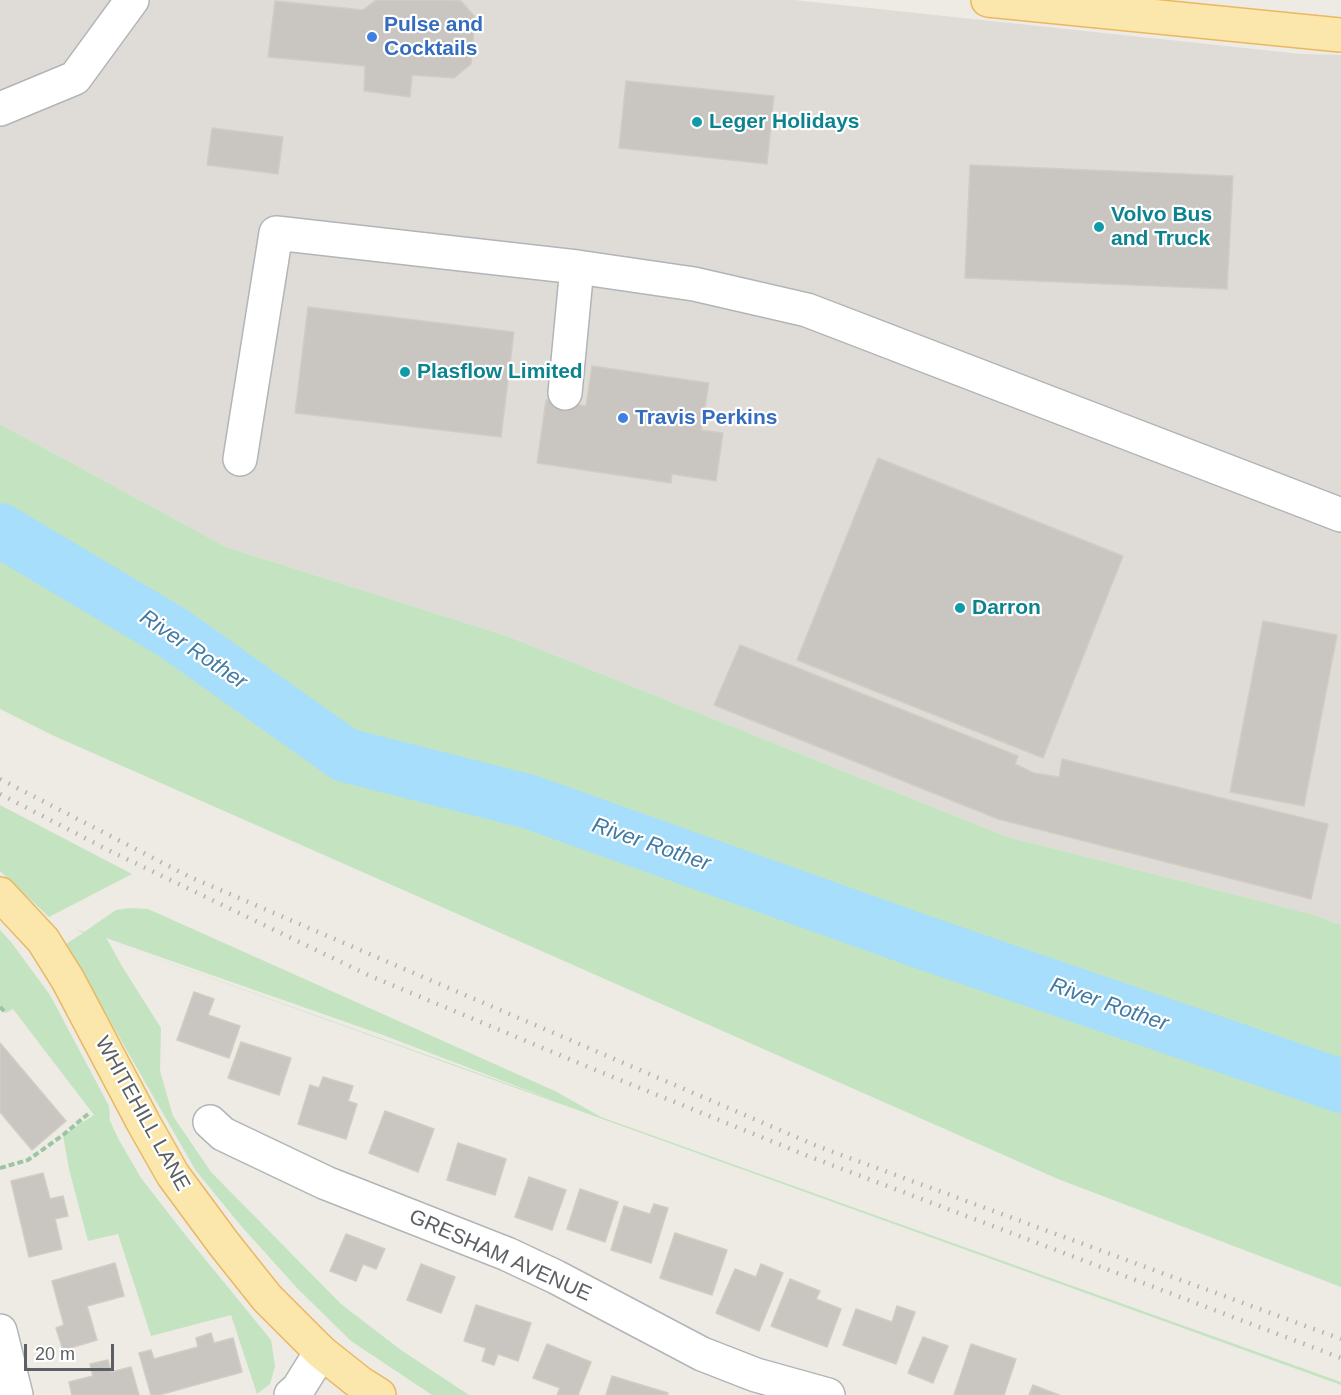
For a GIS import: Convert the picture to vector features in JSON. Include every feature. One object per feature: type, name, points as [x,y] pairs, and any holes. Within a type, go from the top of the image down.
[{"type":"main road","points":[[988,0],[1341,35]]},
{"type":"main road","name":"WHITEHILL LANE","points":[[0,894],[43,940],[68,980],[173,1175],[224,1244],[267,1298],[321,1352],[379,1395]]},
{"type":"street","points":[[0,109],[75,78],[132,0]]},
{"type":"street","points":[[240,459],[276,232],[577,267],[694,284],[807,310],[1341,515]]},
{"type":"street","points":[[566,393],[577,267]]},
{"type":"street","name":"GRESHAM AVENUE","points":[[210,1122],[223,1134],[326,1183],[507,1254],[556,1277],[702,1354],[756,1375],[828,1395]]},
{"type":"street","points":[[0,1331],[16,1395]]},
{"type":"street","points":[[291,1395],[298,1389],[321,1352]]},
{"type":"path","points":[[0,1007],[6,1013]]},
{"type":"path","points":[[0,1168],[28,1160],[88,1114]]},
{"type":"shaded area","points":[[0,0],[794,0],[1301,54],[1341,55],[1341,925],[1315,915],[1008,837],[507,636],[226,547],[0,424]]},
{"type":"green space","points":[[0,424],[226,547],[507,636],[1008,837],[1315,915],[1341,925],[1341,1287],[1058,1179],[52,735],[0,709]]},
{"type":"green space","points":[[0,805],[132,874],[49,917],[0,871]]},
{"type":"green space","points":[[148,909],[555,1091],[601,1117],[1341,1382],[1341,1385],[108,941],[161,1028],[160,1071],[173,1116],[211,1172],[341,1304],[401,1350],[469,1395],[432,1395],[351,1341],[297,1288],[196,1171],[66,944],[83,933],[75,929],[84,932],[116,910]],"holes":[[[106,938],[383,1035],[553,1100],[108,941]]]},
{"type":"green space","points":[[0,930],[50,995],[109,1106],[110,1121],[141,1178],[271,1340],[275,1366],[270,1384],[257,1394],[231,1315],[151,1336],[118,1234],[88,1241],[69,1169],[63,1135],[94,1115],[13,1009],[6,1013],[0,1007]]},
{"type":"building","name":"Pulse and Cocktails","points":[[376,0],[461,1],[475,17],[471,64],[454,78],[412,75],[410,97],[364,91],[365,66],[268,57],[275,1],[363,10]]},
{"type":"building","name":"Leger Holidays","points":[[626,81],[774,96],[767,164],[619,148]]},
{"type":"building","points":[[212,128],[283,137],[278,174],[207,165]]},
{"type":"building","name":"Volvo Bus and Truck","points":[[970,165],[1233,176],[1227,289],[965,278]]},
{"type":"building","name":"Plasflow Limited","points":[[308,307],[514,332],[501,437],[295,413]]},
{"type":"building","name":"Travis Perkins","points":[[592,366],[709,383],[701,430],[723,433],[716,481],[672,474],[671,483],[537,463],[546,400],[586,406]]},
{"type":"building","name":"Darron","points":[[878,458],[1123,556],[1043,758],[797,660]]},
{"type":"building","points":[[1263,621],[1337,635],[1304,806],[1230,792]]},
{"type":"building","points":[[740,645],[1018,756],[1015,764],[1034,773],[1059,777],[1062,759],[1328,824],[1311,899],[998,819],[714,705]]},
{"type":"building","points":[[194,992],[214,999],[208,1015],[240,1026],[229,1058],[177,1040]]},
{"type":"building","points":[[241,1042],[291,1058],[279,1095],[228,1078]]},
{"type":"building","points":[[0,1043],[66,1121],[32,1150],[0,1112]]},
{"type":"building","points":[[323,1077],[353,1086],[348,1101],[357,1104],[346,1139],[298,1124],[310,1085],[319,1088]]},
{"type":"building","points":[[385,1111],[434,1129],[418,1172],[369,1153]]},
{"type":"building","points":[[458,1143],[506,1159],[495,1195],[447,1180]]},
{"type":"building","points":[[43,1173],[50,1199],[63,1196],[68,1216],[55,1219],[62,1249],[29,1257],[11,1181]]},
{"type":"building","points":[[529,1177],[566,1190],[552,1230],[515,1217]]},
{"type":"building","points":[[580,1189],[618,1202],[605,1242],[567,1229]]},
{"type":"building","points":[[654,1204],[668,1208],[651,1263],[611,1250],[624,1206],[650,1214]]},
{"type":"building","points":[[675,1233],[727,1250],[712,1295],[660,1278]]},
{"type":"building","points":[[346,1234],[385,1249],[376,1269],[363,1264],[356,1281],[330,1271]]},
{"type":"building","points":[[115,1263],[124,1296],[87,1306],[97,1340],[63,1350],[56,1328],[64,1325],[52,1281]]},
{"type":"building","points":[[421,1264],[455,1277],[441,1313],[407,1300]]},
{"type":"building","points":[[761,1264],[783,1273],[759,1331],[716,1313],[735,1269],[756,1277]]},
{"type":"building","points":[[790,1279],[820,1291],[816,1299],[841,1309],[827,1347],[771,1326]]},
{"type":"building","points":[[476,1305],[531,1323],[518,1361],[498,1354],[494,1365],[482,1361],[486,1348],[464,1341]]},
{"type":"building","points":[[897,1306],[915,1312],[896,1364],[843,1345],[856,1309],[892,1322]]},
{"type":"building","points":[[211,1333],[214,1343],[233,1338],[242,1372],[159,1395],[151,1395],[139,1353],[151,1350],[154,1359],[198,1347],[196,1338]]},
{"type":"building","points":[[923,1337],[948,1346],[933,1383],[908,1373]]},
{"type":"building","points":[[547,1344],[591,1362],[578,1395],[557,1395],[560,1388],[533,1378]]},
{"type":"building","points":[[971,1344],[1016,1359],[1004,1395],[954,1395]]},
{"type":"building","points":[[108,1360],[111,1372],[131,1367],[139,1395],[72,1395],[69,1382],[93,1376],[90,1364]]},
{"type":"building","points":[[612,1376],[668,1393],[667,1395],[606,1395]]},
{"type":"building","points":[[1033,1385],[1059,1395],[1029,1395]]},
{"type":"waterway","name":"River Rother","points":[[0,530],[173,633],[345,755],[530,802],[925,943],[1341,1086]]},
{"type":"railway","points":[[0,779],[190,877],[817,1146],[1341,1339]]},
{"type":"railway","points":[[0,794],[108,850],[368,975],[808,1156],[1341,1358]]},
{"type":"place","name":"Pulse and Cocktails","points":[[372,37]]},
{"type":"place","name":"Leger Holidays","points":[[697,122]]},
{"type":"place","name":"Volvo Bus and Truck","points":[[1099,227]]},
{"type":"place","name":"Plasflow Limited","points":[[405,372]]},
{"type":"place","name":"Travis Perkins","points":[[623,418]]},
{"type":"place","name":"Darron","points":[[960,608]]}]
